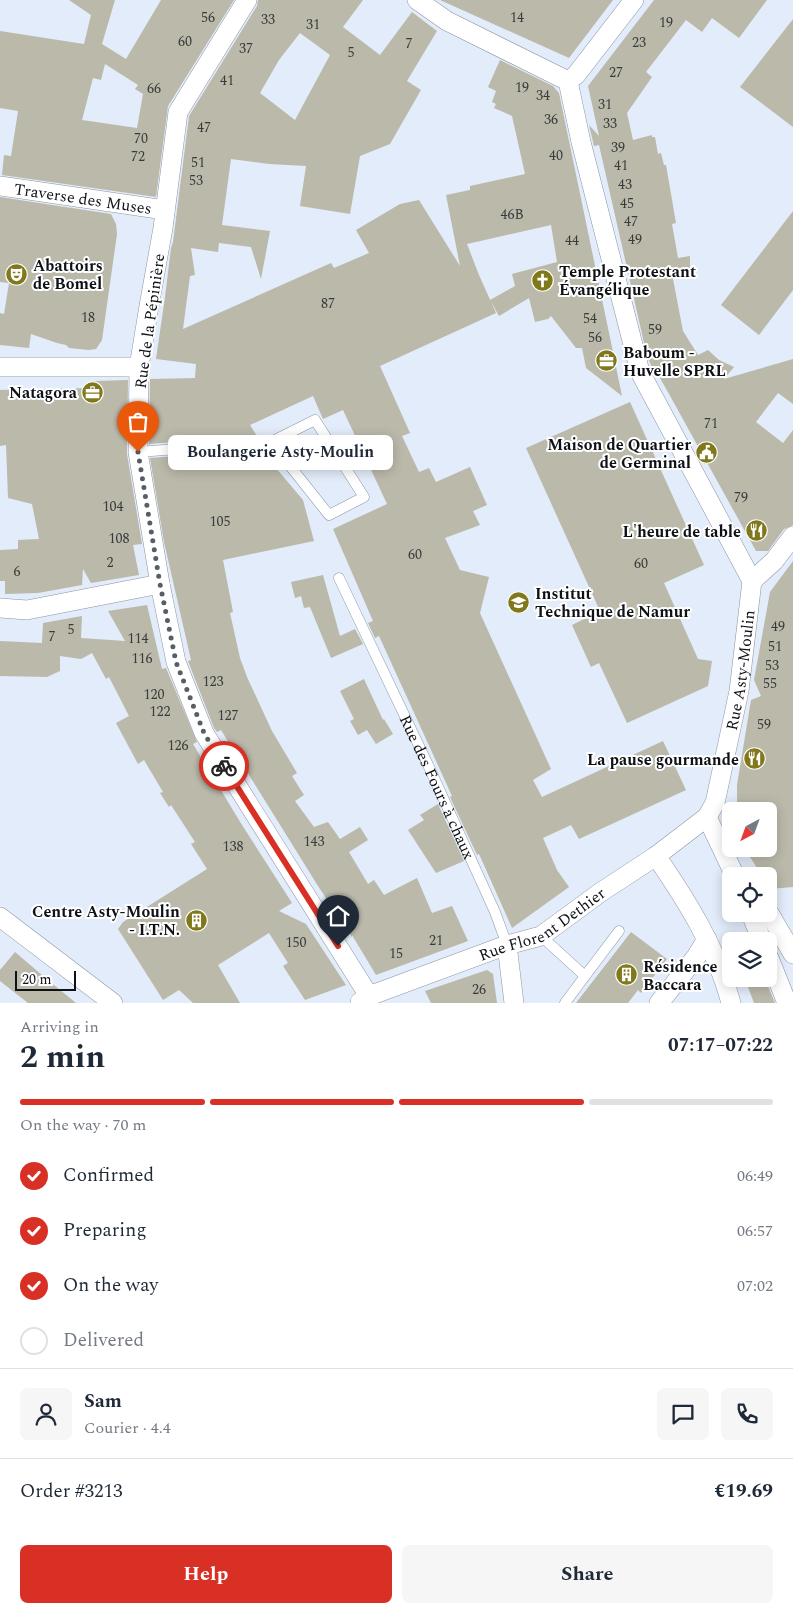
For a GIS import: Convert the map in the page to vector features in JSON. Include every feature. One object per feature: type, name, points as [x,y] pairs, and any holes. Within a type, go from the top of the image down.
[{"type":"street","name":"Rue de la Pépinière","points":[[247,0],[178,112],[165,210],[139,367],[138,452],[160,584],[176,662],[204,733],[364,999]]},
{"type":"street","points":[[417,0],[447,21],[568,80]]},
{"type":"street","points":[[568,80],[576,75],[634,0]]},
{"type":"street","points":[[568,80],[580,142],[640,372],[752,580],[774,561],[793,536]]},
{"type":"street","name":"Traverse des Muses","points":[[0,186],[165,210]]},
{"type":"street","points":[[0,366],[139,367]]},
{"type":"street","name":"Rue Asty-Moulin","points":[[711,810],[739,691],[752,580]]},
{"type":"street","points":[[0,608],[27,610],[160,584]]},
{"type":"street","points":[[711,810],[722,829]]},
{"type":"street","points":[[711,810],[732,867]]},
{"type":"street","name":"Rue Florent Dethier","points":[[364,999],[507,945],[541,936],[601,892],[656,856],[711,810]]},
{"type":"street","points":[[656,856],[675,883],[707,939],[724,975],[731,1003]]},
{"type":"street","points":[[0,917],[113,1003]]},
{"type":"street","points":[[774,922],[793,954]]},
{"type":"street","points":[[660,1003],[696,957],[707,939]]},
{"type":"street","name":"Rue des Fours à chaux","points":[[507,945],[514,1003]]},
{"type":"street","points":[[777,978],[787,1003]]},
{"type":"lane","points":[[138,452],[270,442],[314,420],[364,497],[329,515],[270,442]]},
{"type":"lane","name":"Rue des Fours à chaux","points":[[339,578],[437,785],[495,912],[507,945]]},
{"type":"lane","points":[[565,1003],[619,931]]},
{"type":"lane","points":[[541,936],[585,976]]},
{"type":"building","points":[[69,0],[115,0],[102,44],[126,59],[161,0],[234,0],[168,106],[156,197],[2,175],[4,155],[11,156],[18,111],[0,108],[0,31],[84,44],[91,15]],"holes":[[[105,64],[138,85],[135,89],[143,94],[137,128],[82,120],[93,78],[101,80]]]},
{"type":"building","points":[[258,0],[363,0],[343,27],[380,55],[412,12],[437,31],[407,81],[421,90],[390,144],[360,156],[350,214],[300,206],[306,166],[231,159],[222,225],[270,231],[261,279],[251,247],[219,243],[218,252],[191,248],[195,275],[190,276],[183,329],[331,263],[334,268],[369,253],[356,230],[400,204],[419,200],[460,266],[446,195],[470,190],[470,186],[525,174],[512,116],[494,108],[496,104],[492,102],[496,91],[488,87],[500,60],[553,86],[559,93],[613,352],[610,353],[615,362],[622,396],[586,368],[582,348],[576,348],[551,316],[548,319],[535,322],[529,298],[499,316],[491,302],[496,313],[380,366],[410,433],[402,436],[419,472],[429,468],[436,482],[470,467],[487,505],[473,511],[480,525],[445,538],[460,570],[489,577],[480,613],[551,769],[533,780],[542,797],[663,741],[686,790],[579,839],[571,825],[543,838],[557,870],[569,887],[512,928],[479,854],[477,855],[450,797],[452,796],[379,636],[375,638],[368,623],[373,621],[333,529],[387,504],[343,410],[323,419],[313,396],[250,425],[257,436],[149,444],[150,379],[195,378],[196,364],[156,359],[189,116],[257,6]],"holes":[[[300,33],[330,55],[295,120],[260,93],[279,60]],[[551,225],[557,262],[512,274],[515,286],[490,300],[467,244]]]},
{"type":"building","points":[[440,0],[613,0],[569,58]]},
{"type":"building","points":[[654,0],[767,0],[739,38],[712,18],[702,32],[686,20],[646,72],[652,77],[627,113],[633,140],[652,135],[652,137],[655,137],[658,154],[661,153],[664,165],[666,165],[676,223],[672,224],[678,258],[690,256],[690,276],[673,279],[683,331],[698,355],[708,350],[719,360],[734,367],[724,379],[793,359],[793,404],[778,393],[756,422],[783,443],[793,430],[793,525],[784,529],[768,551],[756,551],[656,371],[654,372],[647,356],[599,145],[594,146],[589,125],[599,136],[588,86]]},
{"type":"building","points":[[793,19],[793,127],[740,87]]},
{"type":"building","name":"Abattoirs de Bomel","points":[[0,197],[111,214],[116,224],[117,234],[102,340],[96,349],[69,348],[66,345],[31,334],[29,348],[0,345],[0,313],[4,314],[9,283],[0,282]]},
{"type":"building","points":[[793,211],[793,290],[759,335],[721,305]]},
{"type":"building","points":[[128,380],[127,454],[142,544],[133,545],[139,575],[91,583],[83,569],[82,585],[38,593],[5,594],[5,581],[0,581],[0,550],[18,549],[18,540],[39,539],[32,504],[8,498],[6,445],[0,446],[0,390],[95,388],[95,381]]},
{"type":"building","name":"Institut Technique de Namur","points":[[630,402],[704,565],[664,583],[698,659],[712,661],[708,686],[627,723],[599,663],[591,667],[572,625],[600,611],[526,448]]},
{"type":"building","points":[[265,449],[276,468],[303,500],[314,541],[223,560],[233,612],[230,613],[240,658],[272,731],[297,773],[292,776],[304,795],[295,801],[314,827],[328,822],[340,839],[360,827],[368,840],[349,852],[368,884],[374,880],[384,895],[417,878],[432,913],[452,906],[468,941],[376,975],[221,730],[217,732],[214,728],[188,661],[191,660],[164,542],[150,458]]},
{"type":"building","points":[[793,561],[793,887],[777,888],[777,867],[756,867],[751,858],[778,858],[778,802],[737,802],[737,785],[751,700],[761,696],[754,680],[770,592]]},
{"type":"building","points":[[323,575],[340,636],[355,629],[363,644],[331,658],[310,607],[304,608],[301,596],[295,598],[291,582]]},
{"type":"building","points":[[147,605],[162,669],[166,668],[197,742],[193,744],[292,903],[279,911],[306,924],[346,985],[305,1000],[283,966],[288,963],[269,933],[218,965],[240,1003],[193,1003],[179,990],[163,1000],[118,929],[123,922],[207,869],[191,844],[195,842],[171,805],[169,807],[160,793],[163,792],[144,760],[138,764],[116,723],[129,716],[109,677],[106,679],[92,653],[81,659],[60,656],[60,671],[47,677],[0,676],[0,641],[42,643],[43,623],[82,616],[81,638],[125,641],[108,611]]},
{"type":"building","points":[[364,679],[383,720],[393,734],[376,744],[367,730],[358,735],[350,721],[354,719],[340,691]]},
{"type":"building","points":[[438,804],[464,861],[436,873],[408,830],[424,820],[420,815]]},
{"type":"building","name":"Résidence Baccara","points":[[631,932],[667,959],[641,993],[638,990],[628,1003],[576,1003]]},
{"type":"building","points":[[15,952],[76,1003],[28,1003],[0,981],[0,970]]},
{"type":"building","points":[[487,970],[493,974],[497,1003],[431,1003],[425,991]]},
{"type":"building","points":[[748,987],[768,987],[775,1003],[754,1003]]},
{"type":"way so far","points":[[138,452],[160,584],[176,662],[204,733],[224,766]]},
{"type":"place","name":"Abattoirs de Bomel","points":[[17,274]]},
{"type":"place","name":"Temple Protestant Évangélique","points":[[543,280]]},
{"type":"place","name":"Baboum - Huvelle SPRL","points":[[607,361]]},
{"type":"place","name":"Natagora","points":[[93,392]]},
{"type":"place","name":"Boulangerie Asty-Moulin","points":[[138,452]]},
{"type":"place","name":"Maison de Quartier de Germinal","points":[[707,453]]},
{"type":"place","name":"L'heure de table","points":[[757,531]]},
{"type":"place","name":"Institut Technique de Namur","points":[[519,602]]},
{"type":"place","name":"La pause gourmande","points":[[755,759]]},
{"type":"place","name":"Centre Asty-Moulin - I.T.N.","points":[[196,920]]},
{"type":"place","name":"Résidence Baccara","points":[[627,975]]},
{"type":"route","points":[[224,766],[338,946]]}]
